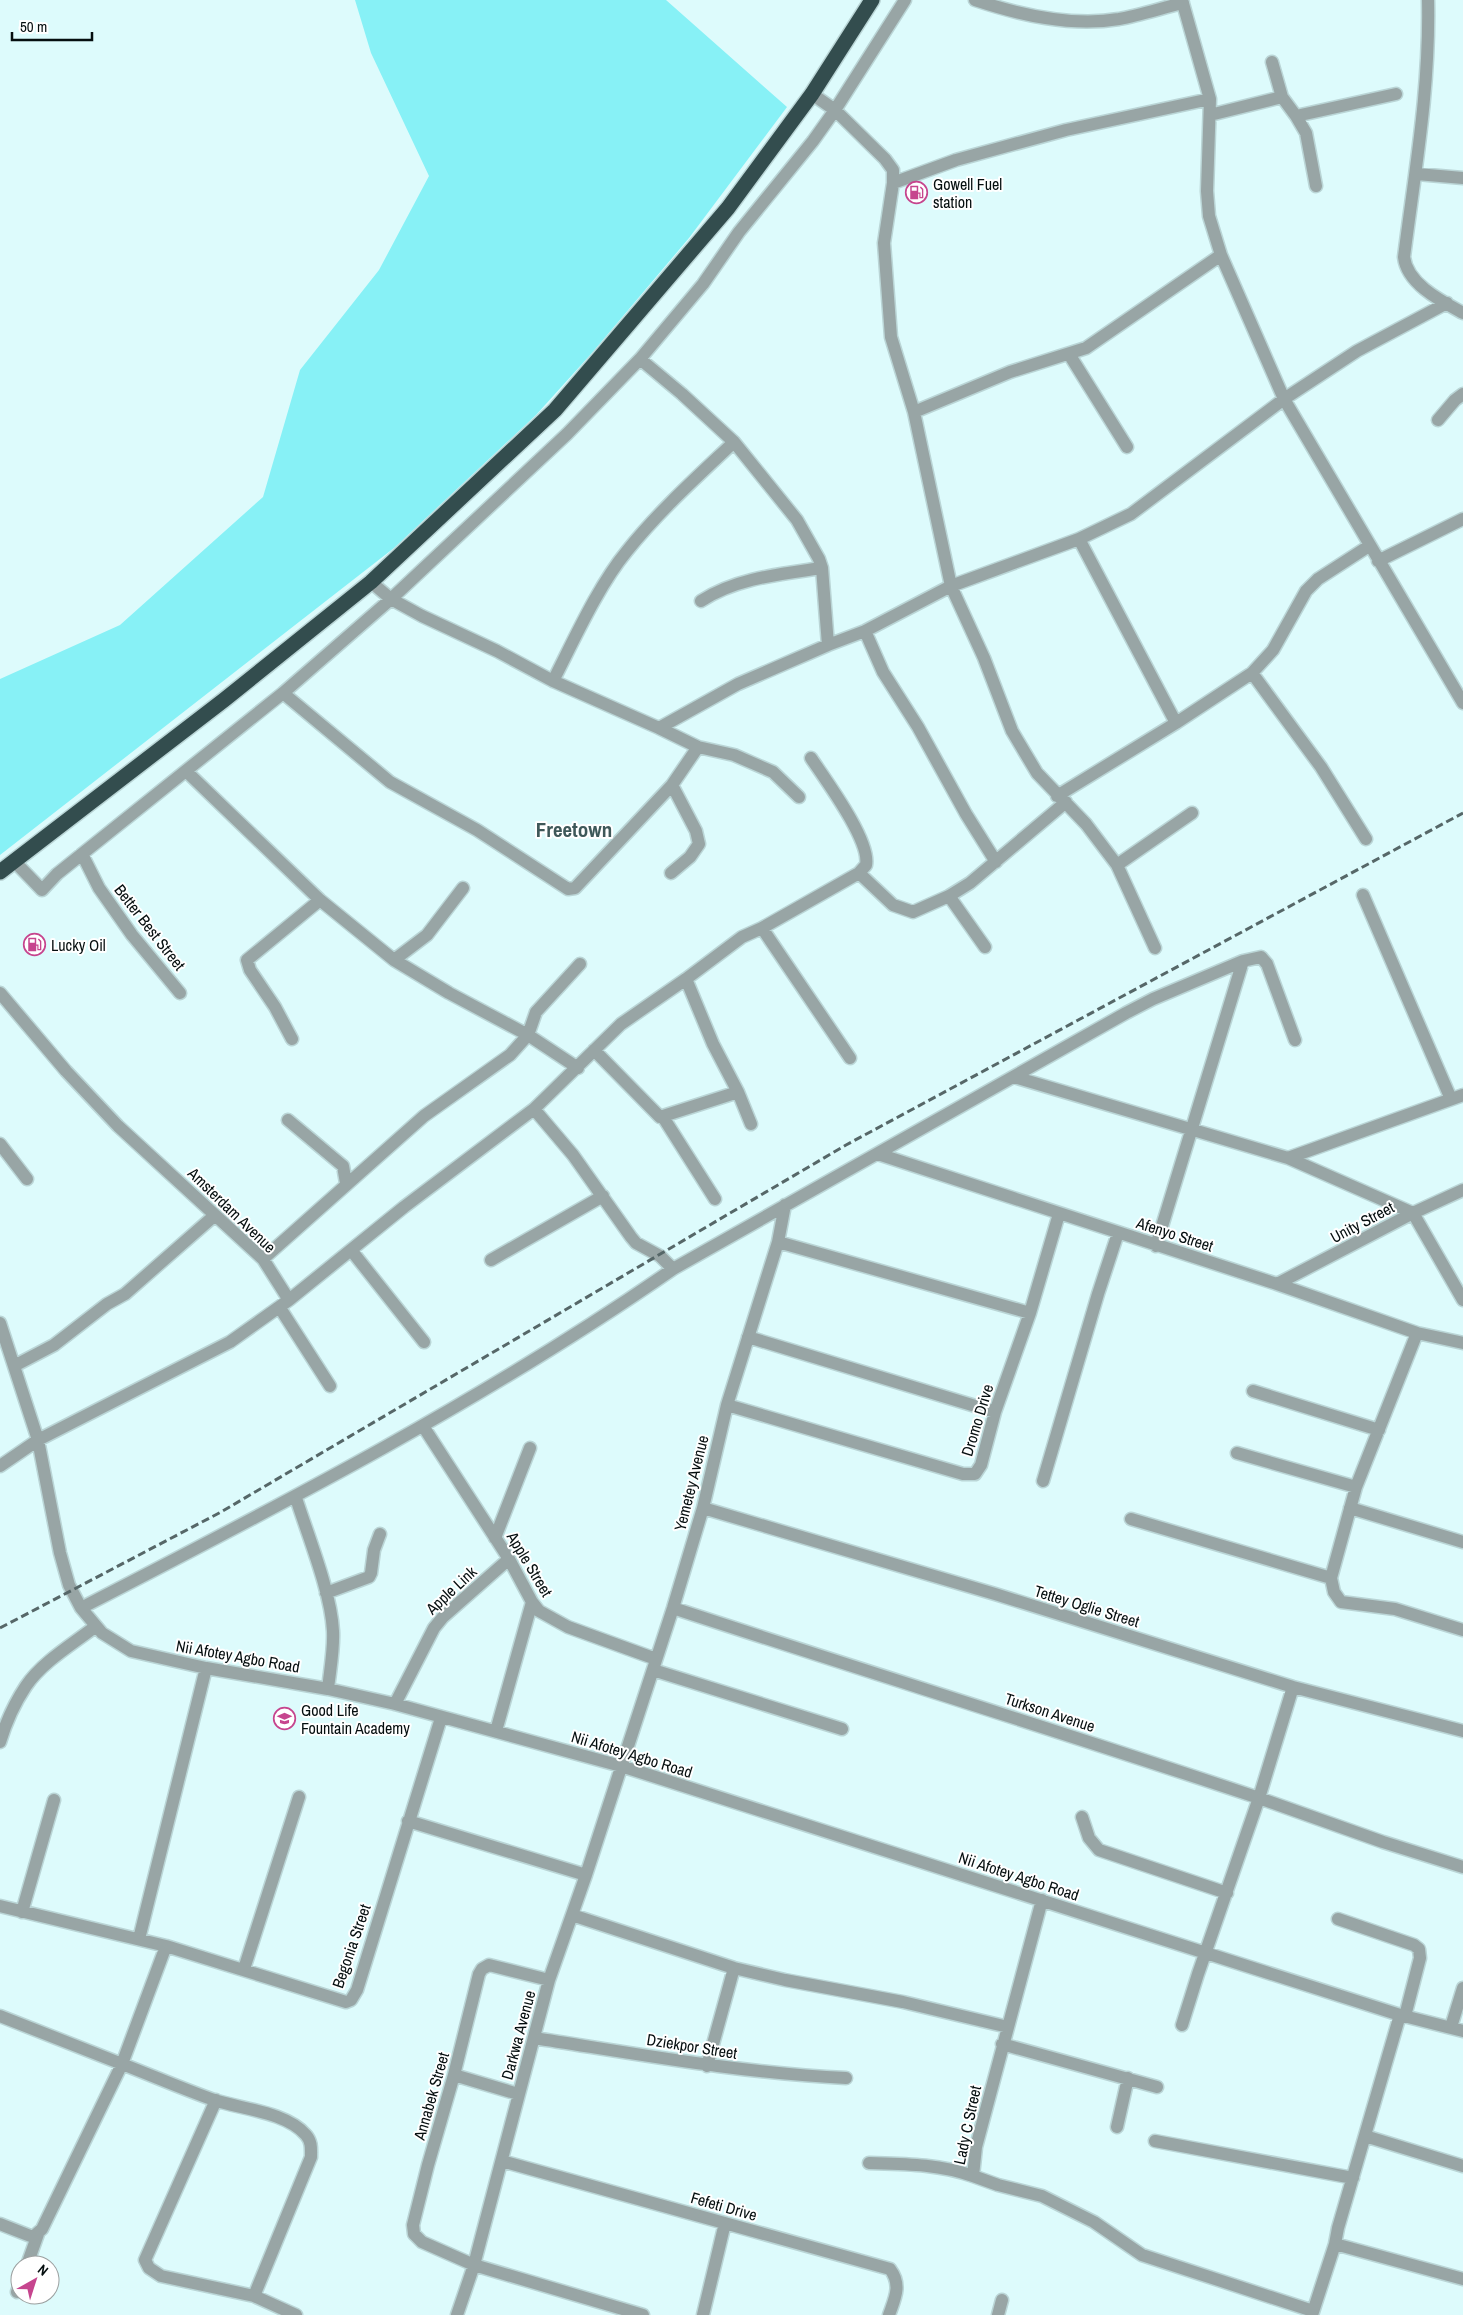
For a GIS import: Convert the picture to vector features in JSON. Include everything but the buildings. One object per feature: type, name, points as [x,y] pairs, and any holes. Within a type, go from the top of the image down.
[{"type":"highway","points":[[0,872],[224,700],[371,582],[516,448],[572,392],[728,208],[812,94],[872,0]]},
{"type":"street","points":[[14,861],[42,890],[57,874],[283,693],[391,598],[567,434],[640,359],[703,284],[739,232],[835,110],[905,0]]},
{"type":"street","points":[[975,0],[1053,20],[1071,22],[1120,19],[1182,1],[1210,99],[1207,191],[1210,216],[1221,255],[1284,399],[1463,703]]},
{"type":"street","points":[[1428,0],[1429,57],[1417,174],[1405,243],[1405,266],[1413,278],[1446,303],[1463,313]]},
{"type":"street","points":[[1272,62],[1282,96],[1306,133],[1316,186]]},
{"type":"street","points":[[812,94],[835,110],[885,158],[893,170],[893,183],[884,242],[891,337],[914,412],[951,586],[984,658],[1012,731],[1037,773],[1086,824],[1116,865],[1155,948]]},
{"type":"street","points":[[1296,116],[1396,94]]},
{"type":"street","points":[[1210,115],[1282,96]]},
{"type":"street","points":[[893,183],[956,160],[1056,132],[1210,99]]},
{"type":"street","points":[[1417,174],[1463,178]]},
{"type":"street","points":[[914,412],[1010,372],[1086,348],[1221,255]]},
{"type":"street","points":[[659,728],[738,684],[864,631],[951,586],[1079,539],[1131,514],[1284,399],[1357,351],[1446,303]]},
{"type":"street","points":[[1069,354],[1127,447]]},
{"type":"street","points":[[640,359],[682,394],[734,442],[797,520],[822,568],[828,645]]},
{"type":"street","points":[[1438,420],[1463,394]]},
{"type":"street","points":[[553,681],[586,618],[626,551],[686,488],[734,442]]},
{"type":"street","points":[[1378,561],[1463,519]]},
{"type":"street","points":[[1079,539],[1176,723]]},
{"type":"street","points":[[859,873],[893,905],[913,912],[949,896],[996,862],[1062,799],[1252,673],[1273,650],[1306,591],[1318,579],[1369,546]]},
{"type":"street","points":[[701,601],[720,591],[767,575],[822,568]]},
{"type":"street","points":[[371,582],[391,598],[553,681],[698,746],[734,755],[773,772],[799,797]]},
{"type":"street","points":[[864,631],[883,672],[918,727],[966,814],[996,862]]},
{"type":"street","points":[[1252,673],[1321,767],[1366,839]]},
{"type":"street","points":[[283,693],[390,782],[477,830],[568,889],[575,888],[672,785],[698,746]]},
{"type":"street","points":[[0,1466],[38,1440],[230,1342],[284,1304],[404,1207],[534,1108],[578,1068],[621,1024],[742,937],[762,928],[859,873],[866,865],[865,852],[850,817],[811,758]]},
{"type":"street","points":[[186,771],[320,900],[394,960],[449,993],[528,1035],[578,1068]]},
{"type":"street","points":[[671,872],[690,857],[699,844],[696,831],[672,785]]},
{"type":"street","points":[[1116,865],[1192,814]]},
{"type":"street","name":"Better Best Street","points":[[82,854],[99,888],[132,935],[180,993]]},
{"type":"street","points":[[394,960],[427,935],[463,888]]},
{"type":"street","points":[[1288,1158],[1457,1097],[1363,895]]},
{"type":"street","points":[[949,896],[985,948]]},
{"type":"street","points":[[292,1039],[275,1007],[250,970],[247,960],[320,900]]},
{"type":"street","points":[[762,928],[850,1058]]},
{"type":"street","points":[[81,1608],[296,1498],[423,1426],[602,1318],[673,1269],[1153,1000],[1243,961],[1261,958],[1267,964],[1295,1040]]},
{"type":"street","points":[[1156,1246],[1243,961]]},
{"type":"street","points":[[263,1259],[346,1183],[424,1116],[504,1061],[528,1035],[536,1012],[580,964]]},
{"type":"street","points":[[686,979],[713,1044],[738,1092],[751,1124]]},
{"type":"street","name":"Amsterdam Avenue","points":[[0,993],[66,1071],[112,1119],[214,1216],[263,1259],[284,1304],[330,1386]]},
{"type":"street","points":[[594,1050],[652,1111],[663,1117],[715,1199]]},
{"type":"street","points":[[1014,1077],[1193,1128],[1288,1158],[1413,1213],[1463,1300]]},
{"type":"street","points":[[663,1117],[738,1092]]},
{"type":"street","points":[[534,1108],[603,1196],[636,1244],[655,1252],[673,1269]]},
{"type":"street","points":[[288,1120],[343,1166],[346,1183]]},
{"type":"street","points":[[0,1144],[27,1179]]},
{"type":"street","name":"Afenyo Street","points":[[878,1154],[1277,1284],[1416,1333],[1463,1343]]},
{"type":"street","name":"Unity Street","points":[[1277,1284],[1413,1213],[1463,1190]]},
{"type":"street","points":[[491,1260],[603,1196]]},
{"type":"street","name":"Yemetey Avenue","points":[[622,1766],[703,1508],[727,1405],[778,1242],[785,1205]]},
{"type":"street","name":"Dromo Drive","points":[[727,1405],[970,1475],[975,1474],[981,1465],[996,1412],[1030,1314],[1059,1214]]},
{"type":"street","points":[[14,1366],[54,1346],[107,1304],[125,1294],[214,1216]]},
{"type":"street","points":[[1043,1481],[1118,1233]]},
{"type":"street","points":[[778,1242],[1030,1314]]},
{"type":"street","points":[[351,1250],[424,1342]]},
{"type":"street","name":"Nii Afotey Agbo Road","points":[[0,1323],[38,1440],[60,1553],[69,1585],[81,1608],[102,1633],[131,1651],[206,1668],[328,1689],[395,1704],[622,1766],[1403,2016],[1457,2029]]},
{"type":"street","points":[[1416,1333],[1380,1430],[1356,1487],[1330,1578],[1334,1592],[1341,1602],[1395,1609],[1463,1630]]},
{"type":"street","points":[[748,1337],[996,1412]]},
{"type":"street","points":[[1253,1390],[1380,1430]]},
{"type":"street","name":"Apple Street","points":[[423,1426],[509,1559],[532,1602],[544,1615],[568,1628],[655,1664],[842,1729]]},
{"type":"street","points":[[495,1538],[530,1448]]},
{"type":"street","points":[[1237,1453],[1356,1487]]},
{"type":"street","points":[[296,1498],[326,1593],[333,1633],[328,1689]]},
{"type":"street","name":"Tettey Oglie Street","points":[[703,1508],[995,1594],[1293,1687],[1463,1732]]},
{"type":"street","points":[[1350,1508],[1463,1542]]},
{"type":"street","points":[[1132,1519],[1330,1578]]},
{"type":"street","points":[[326,1593],[369,1577],[374,1550],[380,1534]]},
{"type":"street","name":"Apple Link","points":[[395,1704],[434,1628],[443,1617],[509,1559]]},
{"type":"street","points":[[496,1731],[532,1602]]},
{"type":"street","name":"Turkson Avenue","points":[[673,1608],[847,1665],[1064,1732],[1383,1842],[1463,1867]]},
{"type":"street","points":[[0,1742],[9,1714],[27,1685],[47,1665],[96,1626]]},
{"type":"street","points":[[139,1939],[206,1668]]},
{"type":"street","points":[[1182,2025],[1259,1798],[1293,1687]]},
{"type":"street","name":"Begonia Street","points":[[0,1906],[166,1946],[346,2002],[351,2000],[357,1990],[441,1718]]},
{"type":"street","name":"Darkwa Avenue","points":[[457,2315],[474,2265],[549,1980],[622,1766]]},
{"type":"street","points":[[244,1969],[299,1797]]},
{"type":"street","points":[[22,1912],[54,1800]]},
{"type":"street","points":[[1082,1817],[1089,1838],[1099,1850],[1227,1893]]},
{"type":"street","points":[[408,1821],[586,1874]]},
{"type":"street","name":"Lady C Street","points":[[1042,1900],[976,2147],[973,2176],[998,2185],[1042,2196],[1094,2222],[1142,2255],[1313,2313]]},
{"type":"street","points":[[572,1915],[734,1968],[785,1980],[903,2002],[1008,2027]]},
{"type":"street","points":[[1313,2313],[1420,1958],[1419,1949],[1414,1945],[1338,1919]]},
{"type":"street","points":[[31,2255],[38,2234],[122,2064],[166,1946]]},
{"type":"street","name":"Annabek Street","points":[[474,2265],[422,2242],[414,2234],[413,2226],[428,2166],[482,1968],[489,1965],[549,1980]]},
{"type":"street","points":[[707,2066],[734,1968]]},
{"type":"street","points":[[1457,2029],[1463,1988]]},
{"type":"street","points":[[0,2016],[216,2100],[252,2109],[283,2120],[298,2128],[307,2136],[312,2146],[311,2157],[254,2296]]},
{"type":"street","name":"Dziekpor Street","points":[[534,2038],[707,2066],[788,2075],[846,2078]]},
{"type":"street","points":[[1002,2044],[1156,2087]]},
{"type":"street","points":[[454,2075],[518,2094]]},
{"type":"street","points":[[1117,2127],[1128,2078]]},
{"type":"street","points":[[216,2100],[145,2260],[148,2268],[161,2276],[254,2296],[296,2315]]},
{"type":"street","points":[[1365,2136],[1463,2166]]},
{"type":"street","points":[[1155,2141],[1353,2178]]},
{"type":"street","name":"Fefeti Drive","points":[[502,2161],[890,2269],[895,2275],[898,2288],[890,2315]]},
{"type":"street","points":[[869,2163],[920,2164],[950,2168],[973,2176]]},
{"type":"street","points":[[703,2315],[725,2223]]},
{"type":"street","points":[[0,2224],[33,2237],[38,2234]]},
{"type":"street","points":[[1335,2244],[1463,2279]]},
{"type":"street","points":[[474,2265],[643,2315]]},
{"type":"street","points":[[998,2315],[1002,2300]]},
{"type":"shaded area","points":[[355,0],[666,0],[787,107],[689,238],[591,354],[536,415],[394,548],[0,855],[0,679],[120,625],[263,497],[300,370],[379,270],[429,176],[371,53]]},
{"type":"railway","points":[[0,1628],[221,1512],[846,1145],[1463,813]]},
{"type":"place","name":"Gowell Fuel station","points":[[917,193]]},
{"type":"place","name":"Lucky Oil","points":[[35,945]]},
{"type":"place","name":"Good Life Fountain Academy","points":[[285,1719]]},
{"type":"district","name":"Freetown","points":[[574,830]]}]
